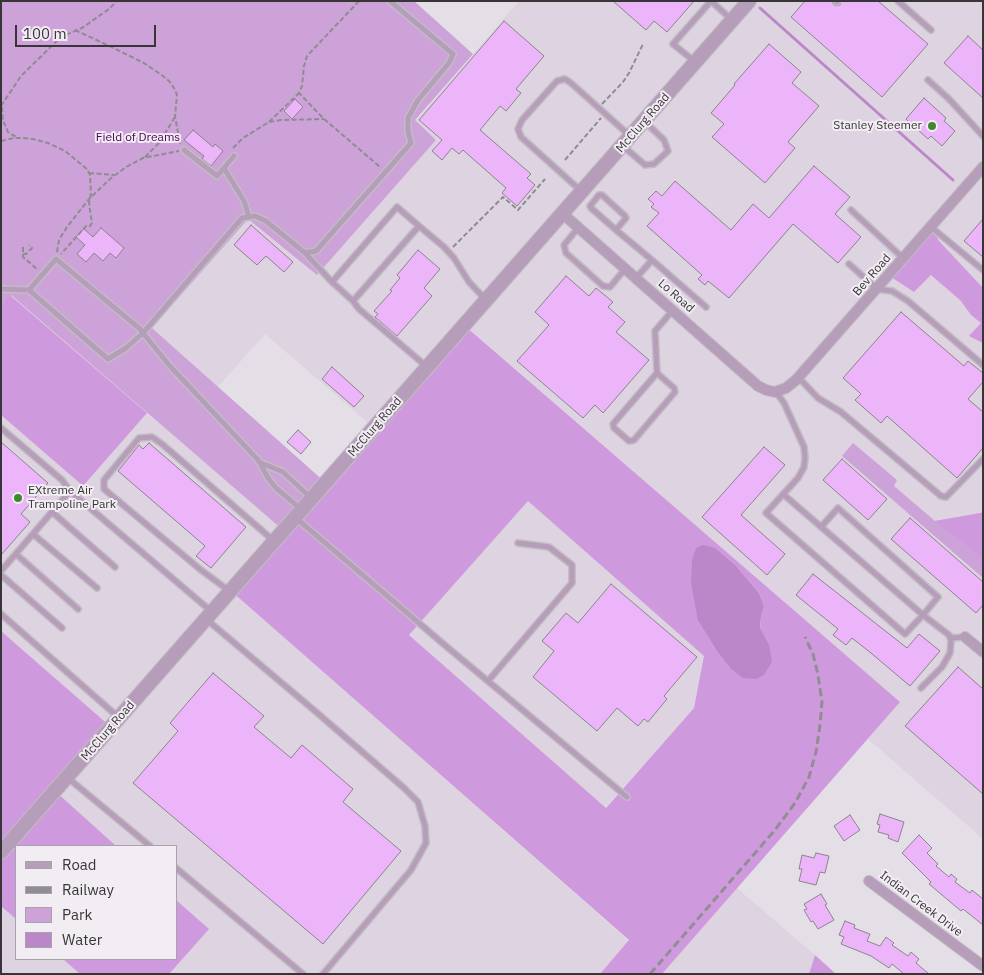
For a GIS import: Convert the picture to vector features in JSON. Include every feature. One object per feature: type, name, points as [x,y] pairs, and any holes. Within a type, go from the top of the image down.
[{"type":"street","name":"McClurg Road","points":[[1,852],[749,1]]},
{"type":"street","name":"Bev Road","points":[[775,392],[786,388],[798,378],[983,167]]},
{"type":"street","name":"Lo Road","points":[[563,214],[758,386],[775,392]]},
{"type":"street","points":[[965,636],[983,652]]},
{"type":"street","name":"Indian Creek Drive","points":[[868,881],[983,966]]},
{"type":"lane","points":[[305,253],[316,251],[411,143],[408,131],[408,118],[418,100],[449,64],[453,54],[390,1]]},
{"type":"lane","points":[[696,63],[673,44],[711,1],[733,20]]},
{"type":"lane","points":[[898,1],[930,30]]},
{"type":"lane","points":[[582,192],[522,137],[518,129],[522,120],[557,81],[565,79],[627,141],[645,165],[654,164],[668,151],[664,140],[644,121]]},
{"type":"lane","points":[[928,80],[949,99],[983,136]]},
{"type":"lane","points":[[184,150],[217,176],[234,156]]},
{"type":"lane","points":[[224,168],[244,201],[249,217]]},
{"type":"lane","points":[[616,230],[626,218],[602,195],[599,195],[590,206],[591,208],[616,230],[652,260],[706,307]]},
{"type":"lane","points":[[332,282],[398,207],[454,258],[469,282],[487,300]]},
{"type":"lane","points":[[851,210],[903,258]]},
{"type":"lane","points":[[1,289],[29,290],[108,359],[126,348],[143,334],[242,218],[255,216],[266,220],[305,253],[359,309],[427,367]]},
{"type":"lane","points":[[353,301],[419,226]]},
{"type":"lane","points":[[931,227],[983,270]]},
{"type":"lane","points":[[578,228],[564,246],[566,254],[603,286],[610,287],[626,268]]},
{"type":"lane","points":[[29,290],[56,259],[140,329],[169,365],[259,461],[268,478],[299,514],[488,681],[627,797]]},
{"type":"lane","points":[[636,278],[652,260]]},
{"type":"lane","points":[[849,264],[877,289],[892,292],[908,301],[983,365]]},
{"type":"lane","points":[[657,373],[674,388],[675,392],[634,440],[629,441],[614,428],[613,424],[657,373],[655,331],[673,310]]},
{"type":"lane","points":[[798,378],[818,398],[841,412],[941,496],[946,497],[983,460]]},
{"type":"lane","points":[[775,392],[784,403],[804,447],[805,458],[804,467],[798,478],[766,513],[905,634],[938,597],[838,508],[821,527]]},
{"type":"lane","points":[[1,428],[62,480],[70,491],[418,802],[425,826],[426,843],[411,870],[323,974]]},
{"type":"lane","points":[[230,591],[201,570],[104,489],[104,480],[139,438],[152,437],[162,444],[274,541]]},
{"type":"lane","points":[[259,461],[283,472],[312,498]]},
{"type":"lane","points":[[62,628],[1,573],[70,491]]},
{"type":"lane","points":[[783,494],[923,615],[949,635],[951,641],[950,653],[942,667],[922,688]]},
{"type":"lane","points":[[52,512],[115,567]]},
{"type":"lane","points":[[33,534],[97,588]]},
{"type":"lane","points":[[488,681],[572,583],[572,565],[549,547],[518,543]]},
{"type":"lane","points":[[16,554],[78,609]]},
{"type":"lane","points":[[1,614],[119,718]]},
{"type":"lane","points":[[950,638],[965,636]]},
{"type":"lane","points":[[67,777],[149,845]]},
{"type":"lane","points":[[178,870],[303,974]]},
{"type":"path","points":[[18,138],[12,136],[3,121],[2,105],[21,76],[61,37],[85,26],[117,1]]},
{"type":"path","points":[[234,156],[231,152],[243,138],[269,122],[299,92],[302,86],[307,56],[359,1]]},
{"type":"path","points":[[81,33],[85,26]]},
{"type":"path","points":[[76,30],[144,63],[163,76],[174,88],[177,96],[175,116],[180,144],[184,150],[143,158]]},
{"type":"path","points":[[601,106],[629,73],[643,44]]},
{"type":"path","points":[[299,92],[324,120],[386,172]]},
{"type":"path","points":[[56,259],[62,233],[89,199],[114,175],[143,158],[159,143],[175,116]]},
{"type":"path","points":[[565,160],[602,117]]},
{"type":"path","points":[[269,122],[281,120],[324,120]]},
{"type":"path","points":[[1,141],[18,138],[32,139],[57,147],[87,169],[89,173],[91,193],[89,199],[92,223],[90,226],[87,225],[56,259]]},
{"type":"path","points":[[89,173],[114,175]]},
{"type":"path","points":[[448,252],[503,197],[518,210],[545,179]]},
{"type":"path","points":[[23,254],[26,254],[32,248],[29,245]]},
{"type":"path","points":[[23,247],[23,257],[43,274]]},
{"type":"shaded area","points":[[519,1],[983,1],[983,839],[868,739],[899,702],[465,325],[374,428],[265,334],[218,387],[152,328],[248,219],[317,275],[436,140],[415,121]]},
{"type":"shaded area","points":[[931,227],[939,241],[983,288],[983,343],[969,336],[981,323],[971,315],[961,301],[931,275],[914,292],[888,275]]},
{"type":"shaded area","points":[[10,295],[147,413],[83,486],[1,415],[1,305]]},
{"type":"shaded area","points":[[464,325],[900,702],[662,974],[600,974],[629,940],[231,591]],"holes":[[[528,501],[704,656],[694,708],[606,808],[409,635]],[[737,567],[759,593],[764,606],[760,629],[769,644],[730,668],[698,621]]]},
{"type":"shaded area","points":[[147,413],[284,531],[231,591],[629,941],[600,974],[1,974],[1,852],[111,727],[1,631],[1,415],[83,486]]},
{"type":"shaded area","points":[[528,500],[705,656],[694,708],[605,808],[409,635]]},
{"type":"shaded area","points":[[983,512],[983,558],[935,521],[981,513]]},
{"type":"shaded area","points":[[1,631],[111,727],[55,791],[115,845],[15,845],[15,918],[1,906]]},
{"type":"shaded area","points":[[737,888],[815,955],[809,974],[662,974]]},
{"type":"shaded area","points":[[178,902],[209,929],[169,974],[80,974],[64,960],[178,960]]},
{"type":"shaded area","points":[[815,955],[836,974],[809,974]]},
{"type":"green space","name":"Field of Dreams","points":[[1,1],[414,1],[473,54],[415,120],[436,140],[317,275],[248,219],[152,328],[326,483],[284,531],[11,295],[1,305]]},
{"type":"green space","points":[[853,443],[897,480],[894,486],[935,521],[983,512],[983,578],[842,456]]},
{"type":"water","points":[[703,545],[715,548],[737,567],[759,593],[764,606],[760,628],[769,644],[772,662],[764,675],[756,679],[743,678],[730,668],[698,621],[691,583],[692,560],[696,548]]},
{"type":"building","points":[[613,1],[694,1],[667,32],[654,21],[646,30]]},
{"type":"building","points":[[805,1],[832,1],[836,6],[840,5],[841,1],[878,1],[928,44],[882,97],[791,17]]},
{"type":"building","points":[[504,21],[544,56],[516,89],[521,93],[506,111],[500,106],[480,130],[531,174],[527,178],[535,185],[517,206],[502,193],[506,188],[463,150],[459,154],[452,148],[442,160],[432,151],[442,140],[419,120]]},
{"type":"building","points":[[968,36],[983,50],[983,98],[944,63]]},
{"type":"building","points":[[769,44],[801,72],[792,83],[819,106],[788,142],[795,148],[765,183],[712,137],[724,124],[711,113]]},
{"type":"building","name":"Stanley Steemer","points":[[924,98],[946,118],[944,121],[955,131],[942,146],[931,136],[928,139],[906,119]]},
{"type":"building","points":[[295,99],[303,107],[292,119],[284,111]]},
{"type":"building","points":[[193,130],[213,147],[215,144],[223,151],[211,166],[202,159],[204,156],[184,140]]},
{"type":"building","points":[[814,166],[850,197],[835,214],[861,237],[838,263],[793,224],[729,298],[708,281],[705,285],[698,279],[702,275],[647,226],[659,213],[651,207],[654,204],[648,199],[656,191],[662,196],[675,181],[731,230],[753,204],[769,218]]},
{"type":"building","points":[[983,219],[983,257],[964,241]]},
{"type":"building","points":[[251,225],[293,262],[284,272],[266,256],[257,265],[234,245]]},
{"type":"building","points":[[101,228],[124,248],[116,258],[110,253],[103,261],[94,253],[86,262],[77,254],[85,245],[76,237],[84,229],[93,237]]},
{"type":"building","points":[[418,250],[440,269],[424,288],[432,296],[397,336],[375,317],[378,314],[374,311],[392,291],[390,290],[400,278],[397,275]]},
{"type":"building","points":[[566,276],[589,296],[596,288],[613,302],[608,307],[625,322],[616,332],[649,360],[603,413],[595,405],[583,418],[517,361],[549,325],[535,312]]},
{"type":"building","points":[[901,312],[964,366],[968,361],[983,373],[983,382],[968,399],[983,412],[983,448],[957,478],[887,416],[881,423],[855,400],[861,394],[843,378]]},
{"type":"building","points":[[332,367],[364,396],[354,407],[322,379]]},
{"type":"building","points":[[298,430],[311,442],[301,454],[287,442]]},
{"type":"building","name":"EXtreme Air Trampoline Park","points":[[1,442],[48,483],[21,514],[30,522],[1,555]]},
{"type":"building","points":[[149,443],[246,527],[211,568],[196,556],[205,546],[118,471],[139,445],[143,449]]},
{"type":"building","points":[[764,447],[785,465],[741,515],[785,554],[767,575],[702,517]]},
{"type":"building","points":[[842,459],[887,499],[868,520],[823,480]]},
{"type":"building","points":[[910,518],[983,582],[983,605],[976,613],[891,539]]},
{"type":"building","points":[[813,574],[907,648],[919,634],[940,651],[910,686],[852,638],[846,645],[833,635],[838,629],[796,595]]},
{"type":"building","points":[[611,584],[697,657],[664,696],[667,699],[648,722],[644,719],[638,726],[617,708],[597,731],[533,677],[554,651],[542,641],[566,613],[578,623]]},
{"type":"building","points":[[958,667],[983,689],[983,794],[905,726]]},
{"type":"building","points":[[213,673],[264,716],[254,727],[291,758],[302,745],[353,789],[343,802],[401,851],[323,944],[133,783],[178,731],[170,723]]},
{"type":"building","points":[[880,814],[904,822],[898,842],[888,838],[889,835],[878,832],[880,825],[877,824]]},
{"type":"building","points":[[850,815],[860,830],[844,841],[834,826]]},
{"type":"building","points":[[919,835],[932,848],[927,853],[938,864],[936,866],[949,877],[951,874],[957,879],[955,882],[970,893],[972,890],[983,899],[983,925],[963,909],[961,911],[929,884],[931,882],[902,853]]},
{"type":"building","points":[[816,853],[829,856],[825,873],[820,872],[816,885],[799,881],[802,869],[799,869],[802,855],[814,858]]},
{"type":"building","points":[[821,894],[834,920],[818,929],[804,910],[807,909],[804,904]]},
{"type":"building","points":[[845,921],[855,925],[854,928],[870,934],[867,941],[880,946],[886,937],[894,943],[892,945],[908,956],[911,952],[919,959],[916,963],[929,974],[904,974],[892,964],[889,968],[871,956],[841,944],[844,937],[839,935]]},
{"type":"waterway","points":[[760,8],[953,180]]},
{"type":"railway","points":[[650,974],[775,830],[795,803],[809,777],[816,752],[822,702],[813,654],[805,637]]},
{"type":"place","name":"Stanley Steemer","points":[[932,126]]},
{"type":"place","name":"EXtreme Air Trampoline Park","points":[[18,498]]}]
